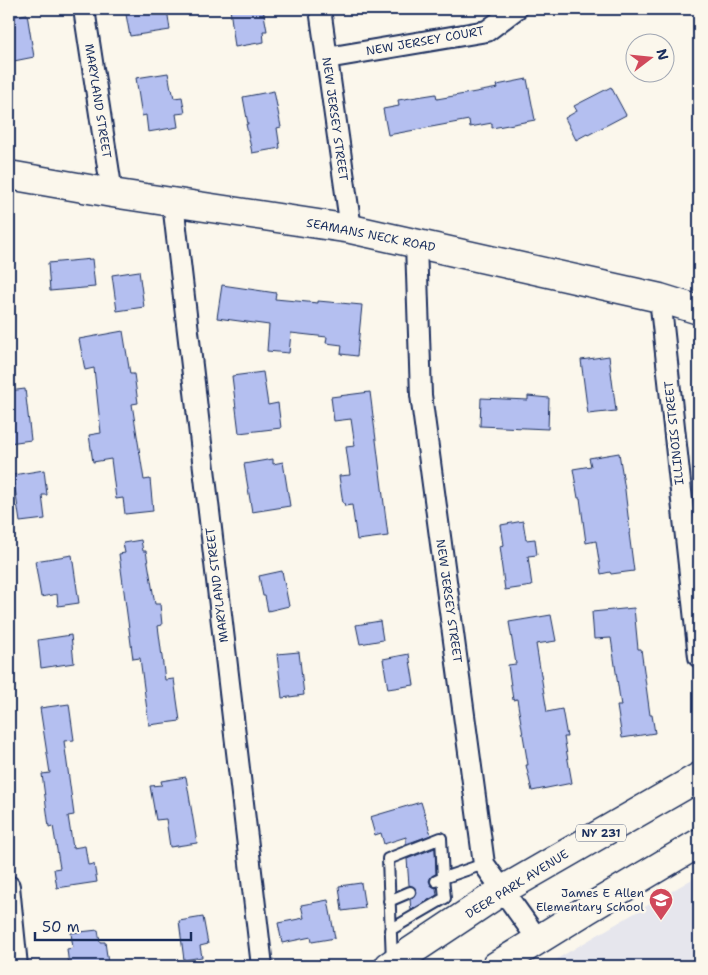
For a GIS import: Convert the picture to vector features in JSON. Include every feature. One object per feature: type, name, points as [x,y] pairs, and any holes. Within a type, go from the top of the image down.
[{"type":"main road","name":"SEAMANS NECK ROAD","points":[[9,175],[173,203],[351,229],[660,298],[699,310]]},
{"type":"main road","name":"DEER PARK AVENUE","points":[[391,965],[452,908],[503,890],[699,777]]},
{"type":"main road","points":[[496,966],[699,843]]},
{"type":"street","name":"MARYLAND STREET","points":[[84,9],[112,193]]},
{"type":"street","name":"NEW JERSEY STREET","points":[[320,9],[351,229]]},
{"type":"street","name":"NEW JERSEY COURT","points":[[327,58],[487,31],[516,9]]},
{"type":"street","name":"MARYLAND STREET","points":[[173,203],[262,966]]},
{"type":"street","name":"NEW JERSEY STREET","points":[[416,244],[422,394],[484,864],[539,940]]},
{"type":"street","name":"ILLINOIS STREET","points":[[660,298],[699,657]]},
{"type":"street","points":[[9,886],[17,966]]},
{"type":"lane","points":[[390,930],[452,908],[440,880],[441,838],[388,859],[390,900],[390,930],[391,965]]},
{"type":"lane","points":[[440,880],[484,864]]},
{"type":"lane","points":[[390,900],[410,892]]},
{"type":"shaded area","name":"James E Allen Elementary School","points":[[699,875],[699,966],[545,966]]},
{"type":"building","points":[[125,9],[167,9],[170,30],[130,36]]},
{"type":"building","points":[[230,9],[263,9],[267,31],[263,31],[264,42],[235,47]]},
{"type":"building","points":[[27,14],[34,57],[9,62],[9,17]]},
{"type":"building","points":[[168,73],[174,98],[182,97],[185,113],[176,114],[178,127],[148,132],[146,115],[142,116],[136,78]]},
{"type":"building","points":[[527,79],[535,120],[492,128],[492,123],[470,127],[469,120],[388,135],[383,109],[399,106],[398,100],[436,94],[437,99],[498,88],[497,85]]},
{"type":"building","points":[[611,87],[626,115],[576,140],[565,118],[577,111],[574,106]]},
{"type":"building","points":[[274,91],[281,127],[277,128],[280,148],[252,153],[243,97]]},
{"type":"building","points":[[92,259],[95,287],[50,291],[48,263]]},
{"type":"building","points":[[139,271],[144,307],[117,311],[112,275]]},
{"type":"building","points":[[222,285],[276,293],[275,299],[362,305],[357,356],[341,354],[342,345],[326,343],[327,337],[291,333],[289,353],[267,351],[269,325],[217,318]]},
{"type":"building","points":[[123,331],[130,374],[134,374],[138,403],[132,404],[144,480],[150,479],[153,511],[125,514],[123,498],[116,499],[111,459],[93,462],[89,435],[101,433],[94,368],[85,370],[79,339]]},
{"type":"building","points":[[609,356],[616,411],[588,414],[581,360]]},
{"type":"building","points":[[263,372],[268,405],[278,403],[281,428],[239,433],[232,376]]},
{"type":"building","points":[[25,389],[31,440],[9,443],[9,391]]},
{"type":"building","points":[[370,392],[388,536],[357,540],[352,505],[345,506],[343,503],[339,476],[350,475],[346,447],[355,446],[351,419],[334,421],[331,397]]},
{"type":"building","points":[[528,396],[549,398],[548,429],[480,426],[481,398],[528,400]]},
{"type":"building","points":[[619,453],[634,571],[601,574],[596,541],[586,543],[580,498],[578,498],[573,469],[591,466],[589,458]]},
{"type":"building","points":[[273,459],[273,464],[283,462],[290,506],[252,512],[244,464]]},
{"type":"building","points":[[44,470],[47,495],[42,495],[45,519],[20,522],[13,475]]},
{"type":"building","points":[[523,521],[526,540],[535,539],[537,555],[528,556],[532,586],[505,590],[500,546],[504,545],[501,525]]},
{"type":"building","points":[[141,540],[143,551],[146,551],[155,604],[160,604],[162,625],[158,626],[165,680],[174,679],[180,721],[149,725],[140,658],[133,659],[119,554],[125,553],[123,543]]},
{"type":"building","points":[[72,555],[79,603],[58,606],[57,594],[41,597],[35,561]]},
{"type":"building","points":[[282,571],[289,606],[268,611],[259,576]]},
{"type":"building","points":[[634,608],[638,649],[641,649],[650,715],[652,715],[655,733],[622,738],[617,706],[621,706],[611,638],[594,639],[592,612]]},
{"type":"building","points":[[551,615],[556,641],[536,644],[547,712],[562,709],[567,737],[564,737],[572,783],[532,791],[526,765],[528,765],[517,699],[513,700],[508,665],[516,664],[509,622]]},
{"type":"building","points":[[380,621],[383,640],[360,644],[356,625]]},
{"type":"building","points":[[71,635],[74,663],[41,668],[38,640]]},
{"type":"building","points":[[299,652],[304,695],[282,698],[277,654]]},
{"type":"building","points":[[409,654],[414,685],[388,689],[383,659]]},
{"type":"building","points":[[69,704],[74,740],[64,741],[74,815],[68,816],[73,848],[85,846],[88,865],[94,864],[97,882],[57,888],[54,869],[60,868],[53,826],[49,827],[42,774],[50,773],[40,708]]},
{"type":"building","points":[[186,777],[197,843],[170,847],[166,819],[156,820],[150,786],[162,785],[161,781]]},
{"type":"building","points":[[421,802],[431,835],[406,844],[406,837],[384,844],[381,833],[375,835],[370,817]]},
{"type":"building","points":[[435,848],[436,874],[429,881],[436,888],[437,895],[411,910],[410,899],[417,892],[414,887],[409,885],[407,859]]},
{"type":"building","points":[[361,883],[365,908],[342,911],[339,886]]},
{"type":"building","points":[[328,900],[335,938],[312,942],[311,937],[282,943],[278,923],[304,918],[301,905]]},
{"type":"building","points":[[203,917],[208,944],[200,946],[202,957],[184,960],[179,921]]},
{"type":"building","points":[[98,930],[100,942],[105,942],[108,963],[69,966],[67,949],[73,948],[71,933]]},
{"type":"place","name":"James E Allen Elementary School","points":[[661,921]]}]
